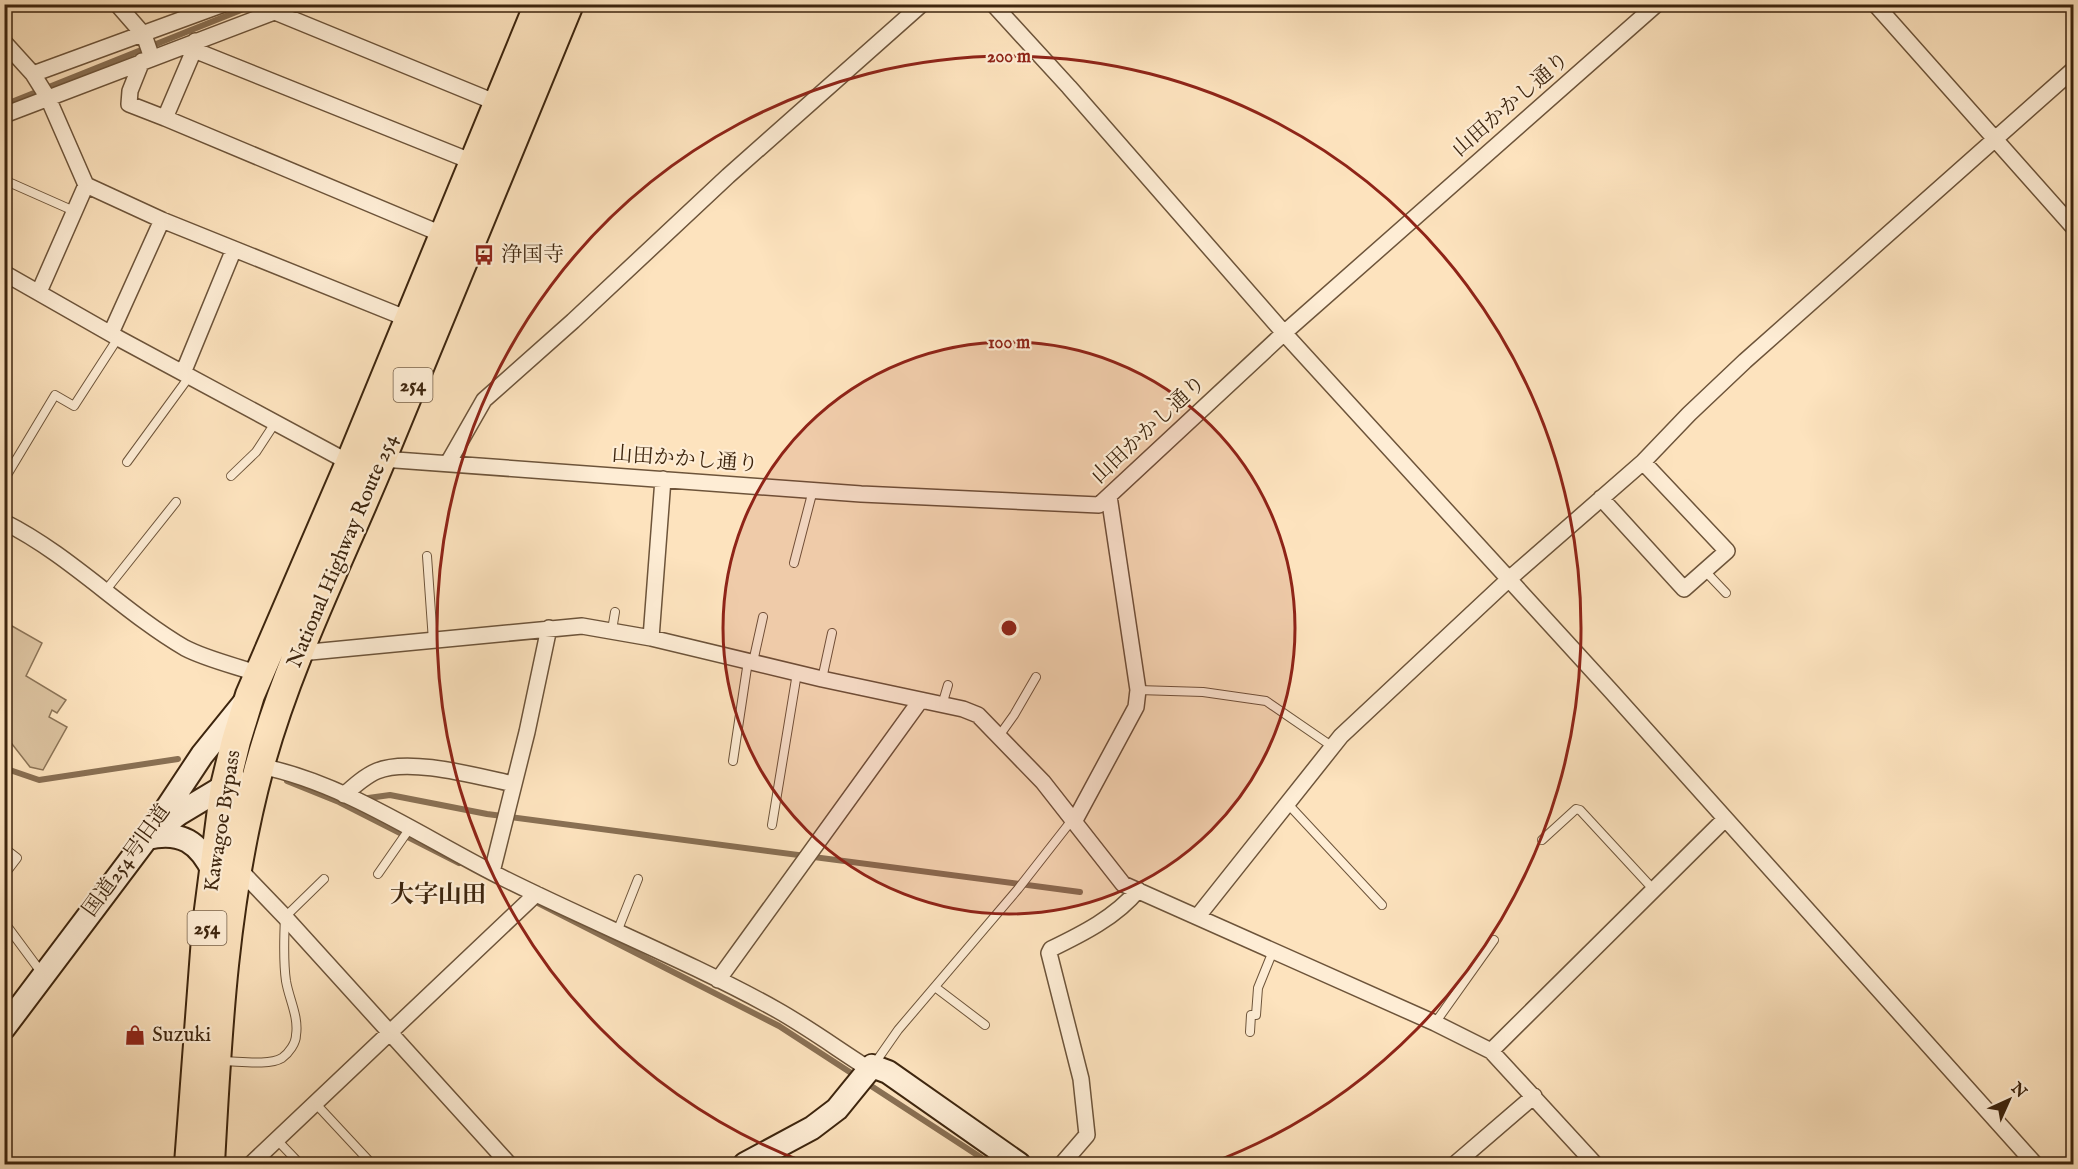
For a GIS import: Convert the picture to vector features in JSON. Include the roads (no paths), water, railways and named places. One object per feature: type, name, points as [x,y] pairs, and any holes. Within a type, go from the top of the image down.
[{"type":"highway","name":"National Highway Route 254","points":[[255,685],[350,463],[539,4]]},
{"type":"highway","name":"National Highway Route 254","points":[[260,766],[300,653],[569,4]]},
{"type":"highway","name":"Kawagoe Bypass","points":[[210,1164],[226,870],[225,786],[236,741],[255,685]]},
{"type":"highway","name":"Kawagoe Bypass","points":[[189,1164],[196,1057],[226,870],[260,766]]},
{"type":"street","points":[[117,4],[147,50]]},
{"type":"street","points":[[4,115],[41,88],[147,50],[224,4]]},
{"type":"street","points":[[41,88],[147,50],[194,45],[295,4]]},
{"type":"street","points":[[448,464],[484,400],[573,321],[728,176],[922,4]]},
{"type":"street","points":[[993,4],[1069,87],[1284,333],[1509,579],[2035,1164]]},
{"type":"street","name":"山田かかし通り","points":[[382,459],[813,490],[1099,505],[1284,333],[1657,4]]},
{"type":"street","points":[[1875,4],[2073,228]]},
{"type":"street","points":[[275,12],[497,103]]},
{"type":"street","points":[[4,42],[41,88],[86,185],[162,220],[408,319]]},
{"type":"street","points":[[165,118],[194,45]]},
{"type":"street","points":[[194,45],[473,162]]},
{"type":"street","points":[[147,50],[130,92],[129,104],[444,235]]},
{"type":"street","points":[[1198,916],[1341,736],[1509,579],[1643,462],[1745,361],[2073,69]]},
{"type":"street","points":[[39,292],[86,185]]},
{"type":"street","points":[[114,336],[162,220]]},
{"type":"street","points":[[186,375],[234,249]]},
{"type":"street","points":[[6,275],[350,463]]},
{"type":"street","points":[[1601,498],[1684,589],[1705,571],[1727,551],[1643,462]]},
{"type":"street","points":[[651,638],[663,479]]},
{"type":"street","points":[[1073,821],[1136,707],[1138,690],[1109,496]]},
{"type":"street","points":[[4,522],[44,545],[161,632],[255,685]]},
{"type":"street","points":[[300,653],[582,626],[651,638],[822,679],[963,709],[978,715],[1042,782],[1123,884],[1435,1023],[1491,1051],[1595,1164]]},
{"type":"street","points":[[492,872],[527,732],[549,628]]},
{"type":"street","name":"国道254号旧道","points":[[10,1014],[44,976],[147,837],[202,755],[255,685]]},
{"type":"street","points":[[718,980],[920,701]]},
{"type":"street","points":[[344,795],[379,770],[407,765],[514,784]]},
{"type":"street","points":[[147,837],[180,813],[260,766],[285,771],[344,795],[536,894],[779,1011],[871,1068],[888,1072],[1019,1164]]},
{"type":"street","points":[[1491,1051],[1725,820]]},
{"type":"street","points":[[147,837],[164,834],[186,840],[207,859],[226,870],[285,917],[509,1164]]},
{"type":"street","points":[[1062,1164],[1087,1136],[1081,1079],[1049,953],[1051,949],[1126,904],[1138,890]]},
{"type":"street","points":[[251,1164],[536,894]]},
{"type":"street","points":[[745,1164],[812,1128],[837,1109],[871,1068]]},
{"type":"street","points":[[1455,1164],[1534,1096]]},
{"type":"lane","points":[[4,180],[74,211]]},
{"type":"lane","points":[[4,480],[55,395],[74,406],[114,336]]},
{"type":"lane","points":[[127,462],[186,375]]},
{"type":"lane","points":[[231,476],[256,452],[275,423]]},
{"type":"lane","points":[[794,563],[813,490]]},
{"type":"lane","points":[[106,590],[176,502]]},
{"type":"lane","points":[[427,556],[433,642]]},
{"type":"lane","points":[[1705,571],[1726,593]]},
{"type":"lane","points":[[612,630],[615,612]]},
{"type":"lane","points":[[733,760],[751,662],[763,616]]},
{"type":"lane","points":[[822,679],[832,633]]},
{"type":"lane","points":[[772,825],[797,673]]},
{"type":"lane","points":[[999,736],[1036,677]]},
{"type":"lane","points":[[942,705],[948,685]]},
{"type":"lane","points":[[1138,690],[1203,692],[1266,701],[1333,747]]},
{"type":"lane","points":[[1287,803],[1382,904]]},
{"type":"lane","points":[[1542,840],[1576,810],[1580,810],[1653,889]]},
{"type":"lane","points":[[871,1068],[898,1030],[1073,821]]},
{"type":"lane","points":[[378,874],[410,828]]},
{"type":"lane","points":[[4,848],[17,858],[4,875]]},
{"type":"lane","points":[[215,1061],[268,1062],[282,1058],[291,1048],[296,1038],[297,1025],[286,982],[285,917],[324,879]]},
{"type":"lane","points":[[617,932],[638,879]]},
{"type":"lane","points":[[4,922],[44,976]]},
{"type":"lane","points":[[1435,1023],[1494,940]]},
{"type":"lane","points":[[1250,1032],[1251,1015],[1256,1016],[1258,988],[1274,951]]},
{"type":"lane","points":[[935,987],[985,1025]]},
{"type":"lane","points":[[316,1104],[370,1162]]},
{"type":"lane","points":[[277,1140],[300,1164]]},
{"type":"waterway","points":[[4,105],[256,4]]},
{"type":"waterway","points":[[4,768],[39,780],[178,759]]},
{"type":"waterway","points":[[287,781],[339,802],[459,863]]},
{"type":"waterway","points":[[361,799],[390,795],[487,814],[1080,892]]},
{"type":"waterway","points":[[538,903],[779,1026],[991,1164]]},
{"type":"place","name":"浄国寺","points":[[484,255]]},
{"type":"place","name":"Suzuki","points":[[135,1035]]},
{"type":"district","name":"大字山田","points":[[438,895]]}]
